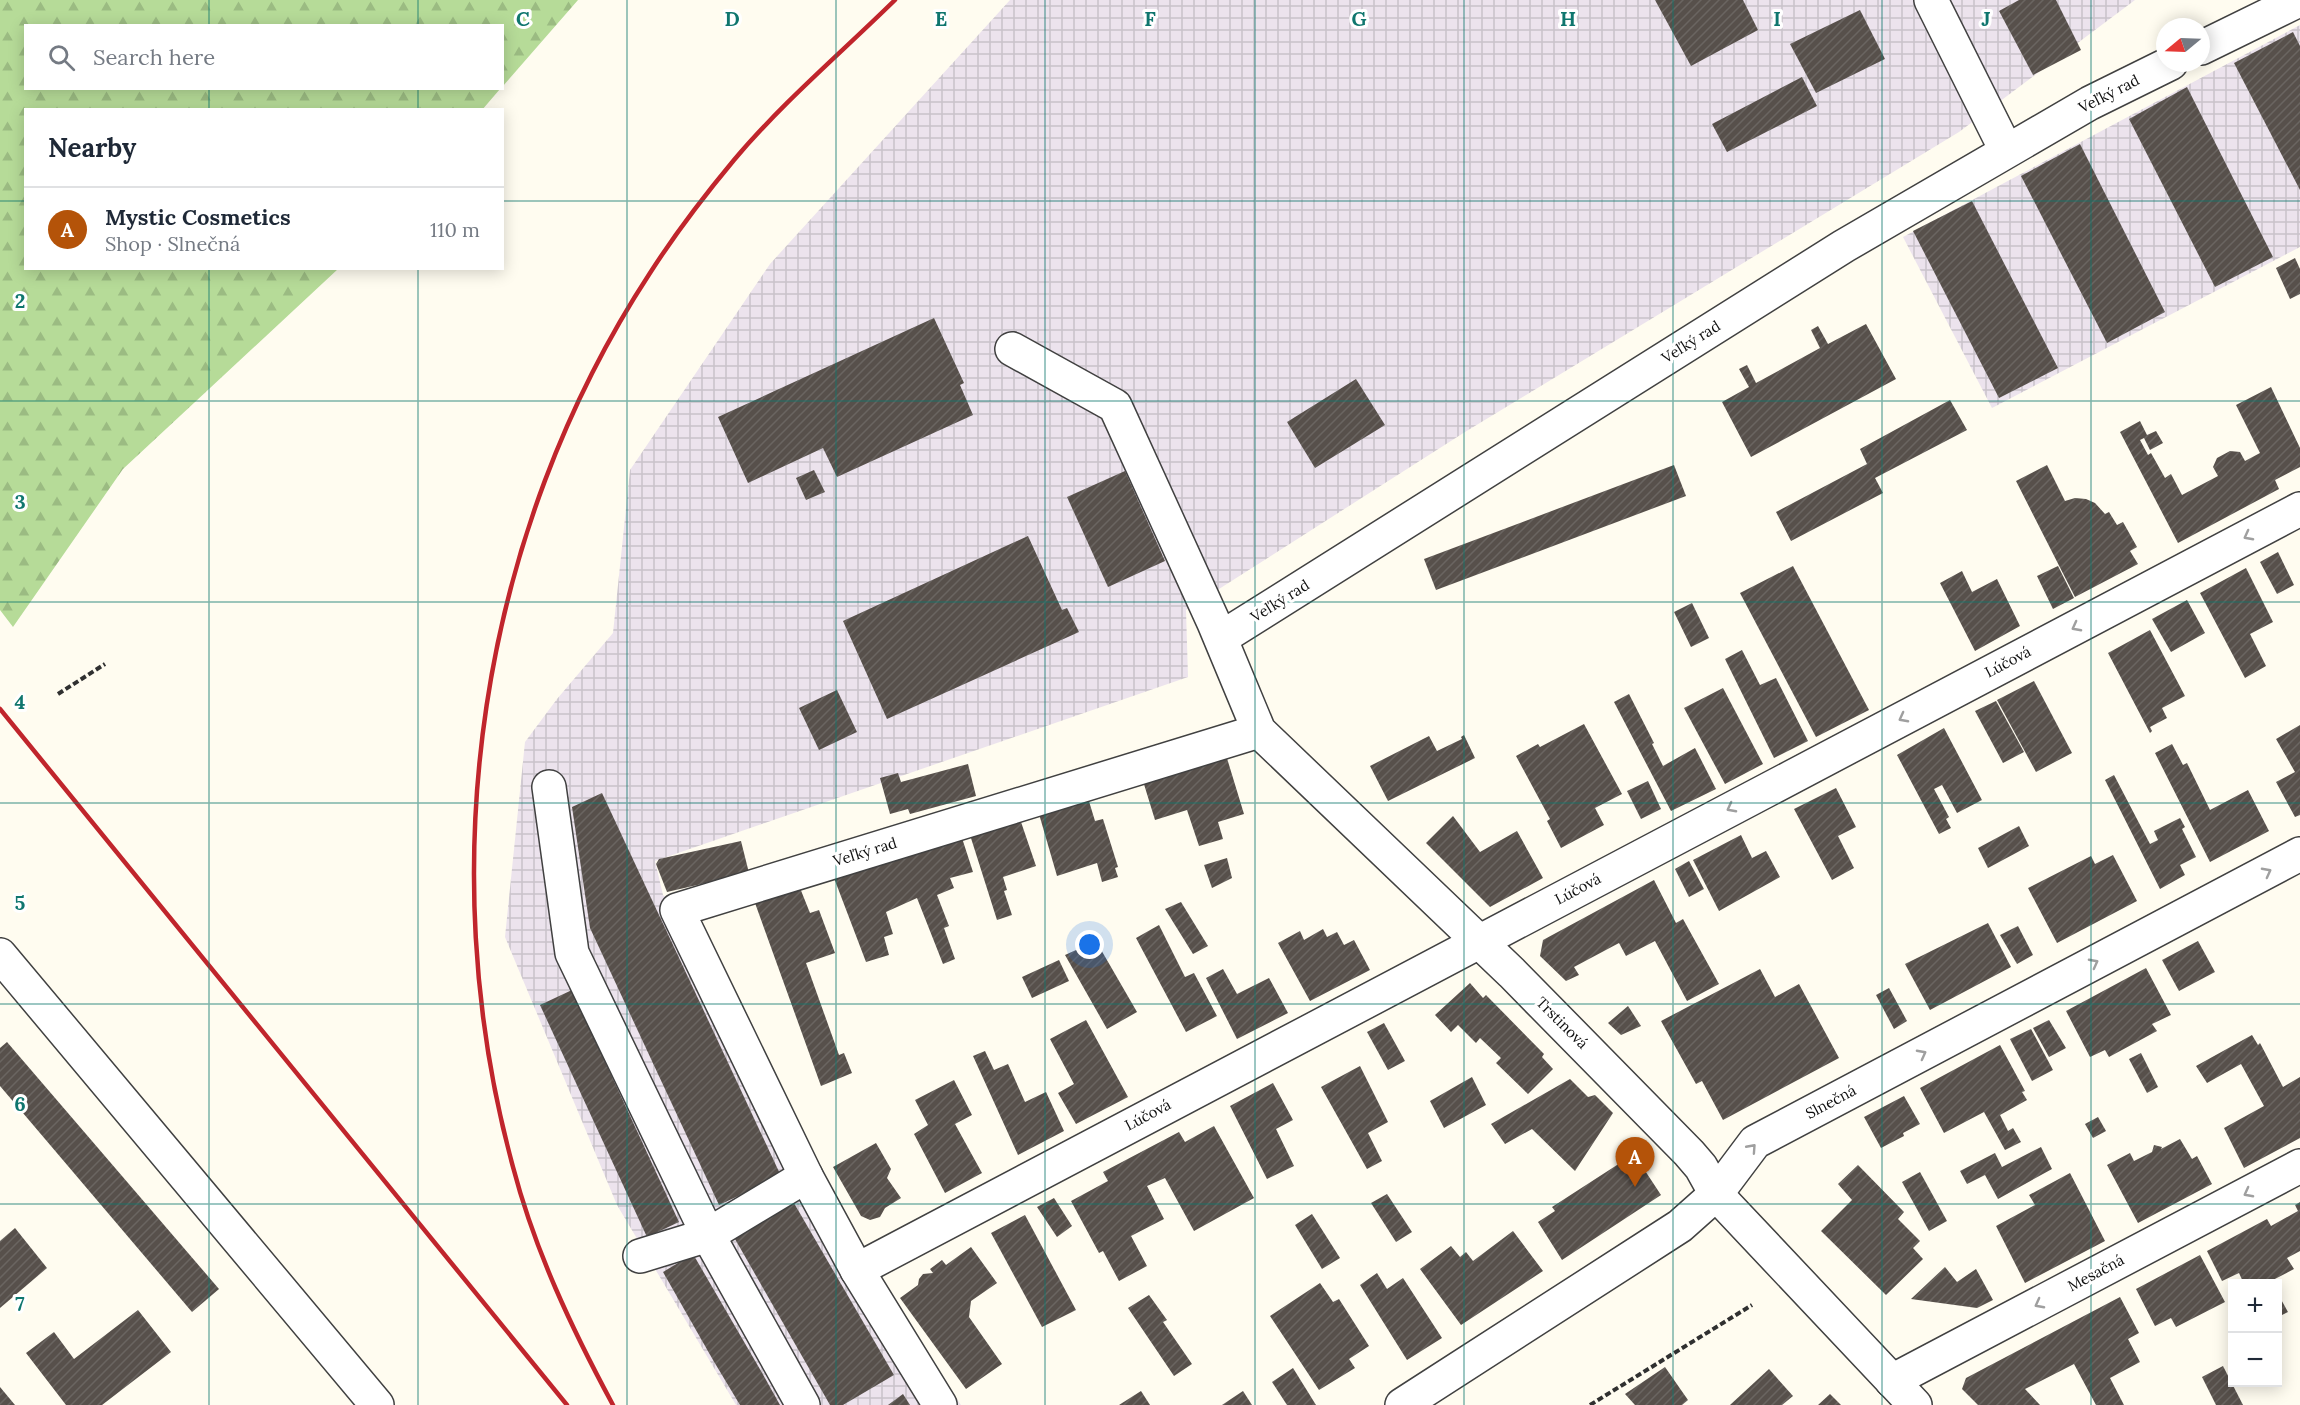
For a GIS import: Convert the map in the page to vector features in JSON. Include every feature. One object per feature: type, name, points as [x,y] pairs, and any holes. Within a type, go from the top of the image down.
[{"type":"street","points":[[1931,0],[2006,150]]},
{"type":"street","points":[[2210,44],[2299,0]]},
{"type":"street","name":"Veľký rad","points":[[1221,638],[1844,246],[2006,150],[2156,71]]},
{"type":"street","name":"Trstinová","points":[[1012,349],[1115,406],[1221,638],[1259,731],[1479,941],[1689,1153],[1701,1167],[1716,1194],[1915,1405]]},
{"type":"street","name":"Lúčová","points":[[857,1270],[2300,509]]},
{"type":"street","name":"Veľký rad","points":[[806,1176],[677,910],[1259,731]]},
{"type":"street","points":[[549,787],[572,953],[708,1234],[803,1405]]},
{"type":"street","name":"Slnečná","points":[[1402,1405],[1439,1395],[1680,1226],[1716,1194],[1755,1142],[2300,854]]},
{"type":"street","points":[[0,956],[377,1405]]},
{"type":"street","name":"Mesačná","points":[[1892,1381],[2300,1166]]},
{"type":"street","points":[[640,1256],[708,1234],[806,1176],[857,1270],[940,1405]]},
{"type":"path","points":[[58,694],[105,664]]},
{"type":"path","points":[[1590,1405],[1752,1305]]},
{"type":"shaded area","points":[[1010,0],[2135,0],[1959,132],[1465,432],[1186,610],[1188,677],[655,861],[663,895],[696,922],[857,1252],[961,1405],[736,1405],[617,1205],[505,937],[525,742],[557,699],[613,633],[630,470],[770,264]]},
{"type":"shaded area","points":[[2300,25],[2300,247],[1992,408],[1903,237]]},
{"type":"green space","points":[[0,0],[578,0],[504,85],[504,24],[24,24],[24,90],[499,90],[484,108],[24,108],[24,270],[337,270],[123,469],[13,627],[0,610]]},
{"type":"building","points":[[1655,0],[1743,0],[1758,30],[1691,66]]},
{"type":"building","points":[[2019,0],[2056,0],[2081,50],[2033,75],[1999,11]]},
{"type":"building","points":[[1860,10],[1885,59],[1816,93],[1790,44]]},
{"type":"building","points":[[2293,32],[2300,46],[2300,190],[2234,63]]},
{"type":"building","points":[[1802,77],[1817,106],[1727,152],[1712,124]]},
{"type":"building","points":[[2187,87],[2273,257],[2215,287],[2129,119]]},
{"type":"building","points":[[2080,144],[2165,312],[2107,343],[2021,176]]},
{"type":"building","points":[[1972,201],[2058,368],[1999,398],[1913,231]]},
{"type":"building","points":[[2295,258],[2300,269],[2300,294],[2290,299],[2276,268]]},
{"type":"building","points":[[934,318],[964,383],[960,385],[973,415],[837,477],[823,448],[748,483],[718,417]]},
{"type":"building","points":[[1866,324],[1896,379],[1751,457],[1722,402],[1749,387],[1739,369],[1747,365],[1756,383],[1820,348],[1811,330],[1818,326],[1828,344]]},
{"type":"building","points":[[1356,379],[1385,425],[1315,468],[1287,422]]},
{"type":"building","points":[[2271,387],[2300,448],[2300,467],[2275,480],[2279,489],[2178,543],[2120,432],[2140,421],[2147,435],[2156,431],[2163,443],[2150,450],[2144,438],[2140,440],[2148,455],[2151,453],[2165,478],[2171,474],[2182,495],[2218,476],[2213,467],[2217,458],[2230,451],[2240,452],[2245,461],[2260,453],[2236,405]]},
{"type":"building","points":[[1950,400],[1967,430],[1875,478],[1883,493],[1791,541],[1776,512],[1867,464],[1860,449]]},
{"type":"building","points":[[1674,465],[1686,496],[1436,590],[1424,559]]},
{"type":"building","points":[[2047,465],[2065,501],[2075,498],[2095,503],[2105,514],[2109,512],[2117,525],[2123,522],[2137,547],[2130,551],[2138,564],[2075,597],[2016,481]]},
{"type":"building","points":[[814,470],[825,492],[806,500],[796,478]]},
{"type":"building","points":[[1125,471],[1165,561],[1108,587],[1067,497]]},
{"type":"building","points":[[1028,536],[1062,610],[1067,608],[1079,632],[887,719],[843,621]]},
{"type":"building","points":[[2278,552],[2294,585],[2277,594],[2260,562]]},
{"type":"building","points":[[1793,566],[1869,710],[1816,737],[1740,593]]},
{"type":"building","points":[[2058,566],[2074,598],[2053,609],[2037,576]]},
{"type":"building","points":[[2246,568],[2273,622],[2250,634],[2266,666],[2245,678],[2200,593]]},
{"type":"building","points":[[1962,571],[1972,592],[1997,579],[2020,626],[1975,651],[1940,583]]},
{"type":"building","points":[[2187,600],[2205,633],[2171,652],[2152,619]]},
{"type":"building","points":[[1692,603],[1709,638],[1691,647],[1674,612]]},
{"type":"building","points":[[2150,630],[2185,696],[2162,708],[2167,718],[2150,727],[2152,731],[2150,733],[2108,653]]},
{"type":"building","points":[[1742,650],[1760,685],[1776,678],[1808,741],[1774,758],[1725,659]]},
{"type":"building","points":[[2034,681],[2072,753],[2036,772],[1997,700]]},
{"type":"building","points":[[1723,688],[1763,764],[1725,784],[1684,708]]},
{"type":"building","points":[[837,690],[857,732],[819,750],[799,708]]},
{"type":"building","points":[[1629,694],[1663,766],[1695,748],[1716,789],[1671,811],[1614,702]]},
{"type":"building","points":[[1996,701],[2024,752],[2003,763],[1975,711]]},
{"type":"building","points":[[1584,724],[1622,794],[1595,808],[1604,825],[1561,848],[1547,821],[1550,819],[1516,756],[1538,744],[1540,747]]},
{"type":"building","points":[[2300,725],[2300,815],[2295,817],[2276,782],[2295,772],[2276,739]]},
{"type":"building","points":[[1944,728],[1982,800],[1957,813],[1942,785],[1934,789],[1949,817],[1946,819],[1951,828],[1939,834],[1897,755]]},
{"type":"building","points":[[1464,735],[1475,758],[1388,801],[1370,766],[1429,736],[1437,751],[1462,739]]},
{"type":"building","points":[[2172,744],[2183,765],[2187,763],[2210,810],[2248,790],[2269,831],[2210,862],[2155,753]]},
{"type":"building","points":[[1226,755],[1244,814],[1218,822],[1223,839],[1199,846],[1187,810],[1155,820],[1143,781]]},
{"type":"building","points":[[968,764],[976,796],[910,814],[908,809],[890,814],[880,778],[898,773],[901,782]]},
{"type":"building","points":[[2114,775],[2150,844],[2158,840],[2154,831],[2180,818],[2185,827],[2182,829],[2196,857],[2180,865],[2185,875],[2160,889],[2105,780]]},
{"type":"building","points":[[1648,781],[1661,809],[1641,819],[1627,791]]},
{"type":"building","points":[[1836,788],[1856,827],[1838,836],[1854,868],[1832,880],[1794,809]]},
{"type":"building","points":[[602,793],[781,1176],[719,1205],[590,928],[572,807]]},
{"type":"building","points":[[1088,798],[1095,821],[1103,819],[1118,867],[1115,868],[1118,877],[1102,882],[1097,863],[1057,876],[1039,814]]},
{"type":"building","points":[[1453,816],[1480,852],[1517,831],[1543,878],[1490,907],[1426,843]]},
{"type":"building","points":[[1020,819],[1036,866],[1003,877],[1007,890],[1004,891],[1012,915],[997,920],[970,835]]},
{"type":"building","points":[[2019,826],[2029,846],[1988,868],[1978,848]]},
{"type":"building","points":[[1741,835],[1752,858],[1766,851],[1780,877],[1719,911],[1693,860]]},
{"type":"building","points":[[962,838],[973,872],[950,878],[954,888],[937,895],[949,926],[944,928],[955,959],[943,964],[917,898],[886,912],[893,934],[884,937],[889,955],[866,962],[834,878]]},
{"type":"building","points":[[741,841],[749,873],[667,892],[656,864],[659,859]]},
{"type":"building","points":[[2113,855],[2137,901],[2057,943],[2028,888],[2091,856],[2095,864]]},
{"type":"building","points":[[1227,858],[1232,878],[1212,888],[1204,865]]},
{"type":"building","points":[[1689,861],[1704,889],[1689,897],[1675,869]]},
{"type":"building","points":[[1654,880],[1676,923],[1683,919],[1719,984],[1687,1001],[1655,941],[1626,956],[1619,943],[1574,967],[1579,975],[1566,981],[1540,956],[1543,940]]},
{"type":"building","points":[[800,888],[810,913],[819,910],[835,953],[806,963],[839,1055],[844,1053],[852,1073],[821,1086],[755,903]]},
{"type":"building","points":[[1181,902],[1208,946],[1193,954],[1165,909]]},
{"type":"building","points":[[1988,923],[2011,967],[1930,1010],[1905,964]]},
{"type":"building","points":[[1159,925],[1185,977],[1194,973],[1217,1016],[1186,1032],[1136,938]]},
{"type":"building","points":[[2018,926],[2033,955],[2017,964],[2000,935]]},
{"type":"building","points":[[1323,929],[1327,937],[1337,932],[1344,945],[1354,940],[1370,970],[1310,1001],[1278,943],[1300,931],[1304,940]]},
{"type":"building","points":[[2198,941],[2215,972],[2179,991],[2162,960]]},
{"type":"building","points":[[1087,945],[1093,952],[1100,948],[1137,1012],[1107,1029],[1065,955]]},
{"type":"building","points":[[1059,960],[1069,981],[1032,998],[1022,977]]},
{"type":"building","points":[[2146,968],[2171,1015],[2152,1024],[2157,1031],[2109,1057],[2105,1050],[2090,1057],[2066,1011]]},
{"type":"building","points":[[1223,969],[1237,994],[1269,978],[1288,1013],[1237,1039],[1206,978]]},
{"type":"building","points":[[1760,969],[1775,997],[1799,984],[1839,1058],[1723,1120],[1702,1081],[1696,1084],[1661,1021]]},
{"type":"building","points":[[1470,983],[1483,998],[1486,995],[1544,1054],[1542,1057],[1553,1069],[1528,1094],[1496,1063],[1501,1058],[1480,1038],[1476,1043],[1458,1025],[1451,1032],[1435,1015]]},
{"type":"building","points":[[1889,988],[1907,1021],[1894,1029],[1876,995]]},
{"type":"building","points":[[572,990],[679,1222],[647,1237],[540,1005]]},
{"type":"building","points":[[1628,1006],[1641,1026],[1621,1035],[1608,1023]]},
{"type":"building","points":[[1086,1020],[1128,1097],[1076,1124],[1058,1093],[1074,1084],[1050,1039]]},
{"type":"building","points":[[2049,1020],[2066,1048],[2049,1057],[2033,1028]]},
{"type":"building","points":[[1384,1023],[1405,1061],[1388,1070],[1367,1032]]},
{"type":"building","points":[[2031,1029],[2053,1070],[2032,1081],[2010,1039]]},
{"type":"building","points":[[2252,1035],[2258,1045],[2260,1043],[2283,1087],[2300,1077],[2300,1138],[2244,1168],[2224,1128],[2264,1106],[2241,1064],[2207,1083],[2196,1066]]},
{"type":"building","points":[[7,1042],[219,1289],[192,1312],[0,1086],[0,1048]]},
{"type":"building","points":[[2000,1045],[2025,1091],[2022,1092],[2027,1100],[2000,1115],[2008,1131],[2013,1128],[2021,1142],[2005,1150],[1984,1112],[1944,1133],[1920,1088]]},
{"type":"building","points":[[985,1051],[994,1070],[1008,1064],[1025,1102],[1046,1092],[1064,1131],[1018,1155],[973,1056]]},
{"type":"building","points":[[2141,1053],[2158,1087],[2147,1093],[2129,1059]]},
{"type":"building","points":[[1360,1066],[1388,1122],[1368,1133],[1382,1161],[1367,1169],[1321,1087]]},
{"type":"building","points":[[1472,1077],[1486,1105],[1444,1128],[1430,1101]]},
{"type":"building","points":[[1570,1079],[1588,1097],[1595,1095],[1613,1113],[1575,1171],[1532,1129],[1505,1144],[1491,1124]]},
{"type":"building","points":[[954,1080],[972,1115],[955,1124],[982,1173],[945,1193],[914,1134],[928,1125],[915,1100]]},
{"type":"building","points":[[1273,1083],[1293,1120],[1276,1129],[1294,1166],[1267,1179],[1230,1106]]},
{"type":"building","points":[[1904,1096],[1920,1124],[1903,1133],[1904,1136],[1881,1148],[1864,1117]]},
{"type":"building","points":[[2098,1117],[2106,1131],[2093,1138],[2085,1124]]},
{"type":"building","points":[[1214,1126],[1254,1198],[1194,1231],[1165,1178],[1147,1186],[1164,1219],[1131,1236],[1147,1266],[1119,1281],[1103,1251],[1099,1253],[1071,1201],[1108,1181],[1103,1172],[1179,1132],[1185,1142]]},
{"type":"building","points":[[2180,1139],[2192,1159],[2197,1156],[2212,1184],[2138,1223],[2107,1165],[2130,1153],[2134,1161],[2152,1152],[2154,1145],[2162,1147],[2161,1149]]},
{"type":"building","points":[[876,1143],[891,1169],[887,1178],[901,1198],[885,1208],[880,1217],[870,1220],[861,1216],[833,1167]]},
{"type":"building","points":[[2041,1147],[2052,1169],[1998,1199],[1985,1175],[1967,1184],[1960,1171],[1995,1153],[2002,1167]]},
{"type":"building","points":[[1634,1154],[1661,1195],[1562,1260],[1538,1222],[1555,1211],[1552,1207]]},
{"type":"building","points":[[1858,1165],[1904,1212],[1898,1219],[1920,1241],[1913,1248],[1923,1259],[1886,1295],[1821,1231],[1852,1200],[1838,1184]]},
{"type":"building","points":[[1920,1172],[1947,1221],[1929,1231],[1902,1182]]},
{"type":"building","points":[[2070,1173],[2105,1241],[2025,1283],[1996,1226],[2035,1205],[2029,1195]]},
{"type":"building","points":[[1387,1194],[1412,1232],[1396,1242],[1371,1203]]},
{"type":"building","points":[[791,1198],[894,1375],[843,1405],[830,1405],[731,1232]]},
{"type":"building","points":[[1054,1198],[1072,1226],[1057,1237],[1037,1207]]},
{"type":"building","points":[[2300,1202],[2300,1251],[2287,1258],[2294,1269],[2275,1279],[2242,1279],[2239,1273],[2222,1281],[2207,1251],[2267,1219],[2271,1226],[2298,1211],[2295,1205]]},
{"type":"building","points":[[1312,1214],[1340,1258],[1322,1269],[1295,1225]]},
{"type":"building","points":[[1025,1215],[1076,1310],[1042,1327],[991,1233]]},
{"type":"building","points":[[15,1228],[47,1268],[0,1308],[0,1241]]},
{"type":"building","points":[[1513,1231],[1543,1271],[1461,1325],[1420,1269],[1451,1246],[1460,1257],[1466,1252],[1473,1261]]},
{"type":"building","points":[[971,1247],[997,1283],[971,1301],[969,1317],[1002,1364],[966,1389],[900,1298],[918,1285],[923,1274],[933,1273],[930,1269],[942,1260],[946,1265]]},
{"type":"building","points":[[693,1254],[780,1405],[740,1405],[713,1360],[663,1272]]},
{"type":"building","points":[[2200,1255],[2225,1302],[2176,1327],[2171,1318],[2155,1326],[2136,1289]]},
{"type":"building","points":[[1945,1267],[1957,1282],[1976,1269],[1993,1300],[1977,1308],[1911,1299]]},
{"type":"building","points":[[1377,1273],[1387,1289],[1403,1278],[1442,1338],[1407,1360],[1360,1285]]},
{"type":"building","points":[[1320,1283],[1333,1302],[1339,1299],[1369,1346],[1349,1359],[1355,1368],[1319,1390],[1270,1316]]},
{"type":"building","points":[[1149,1295],[1167,1320],[1163,1322],[1192,1364],[1174,1376],[1128,1308]]},
{"type":"building","points":[[2120,1297],[2139,1333],[2128,1339],[2140,1362],[2110,1378],[2124,1405],[2096,1405],[2074,1364],[2025,1389],[2040,1405],[1978,1405],[1962,1389],[1966,1378]]},
{"type":"building","points":[[2282,1301],[2288,1312],[2282,1315]]},
{"type":"building","points":[[138,1310],[171,1352],[102,1405],[66,1405],[26,1353],[54,1332],[74,1359]]},
{"type":"building","points":[[2223,1366],[2228,1376],[2228,1387],[2234,1387],[2243,1405],[2216,1405],[2202,1377]]},
{"type":"building","points":[[1665,1367],[1688,1400],[1682,1405],[1635,1405],[1625,1394]]},
{"type":"building","points":[[1293,1368],[1316,1405],[1287,1405],[1272,1382]]},
{"type":"building","points":[[1769,1369],[1793,1396],[1782,1405],[1730,1405]]},
{"type":"building","points":[[0,1387],[15,1405],[0,1405]]},
{"type":"building","points":[[1141,1391],[1150,1405],[1119,1405]]},
{"type":"building","points":[[1243,1391],[1252,1405],[1222,1405]]},
{"type":"building","points":[[903,1394],[910,1405],[888,1405]]},
{"type":"building","points":[[1830,1394],[1841,1405],[1818,1405]]},
{"type":"railway","points":[[613,1405],[569,1318],[532,1229],[513,1167],[488,1053],[476,937],[475,821],[487,705],[510,591],[545,481],[592,374],[650,273],[669,244],[734,160],[792,98],[895,0]]},
{"type":"railway","points":[[0,709],[567,1405]]},
{"type":"place","name":"Mystic Cosmetics","points":[[1635,1187]]}]
